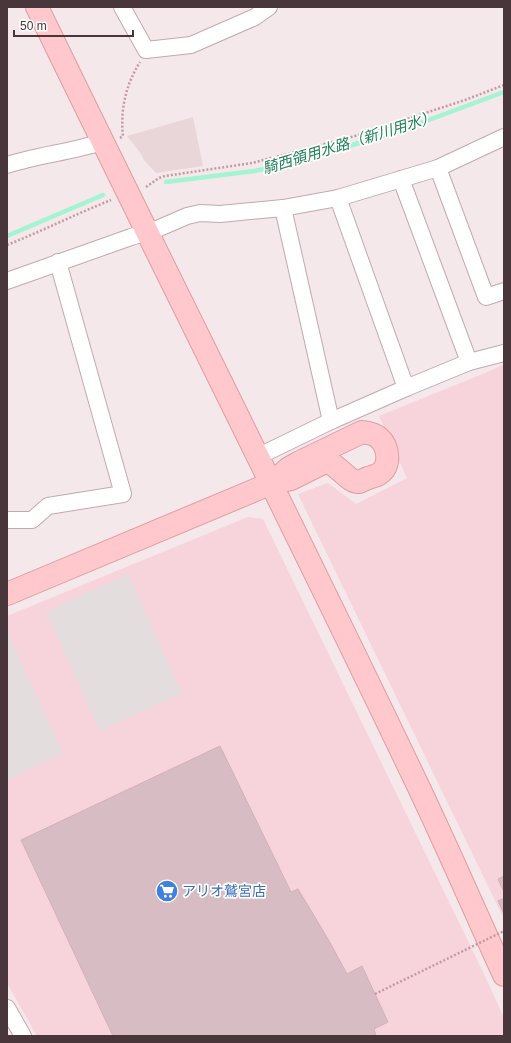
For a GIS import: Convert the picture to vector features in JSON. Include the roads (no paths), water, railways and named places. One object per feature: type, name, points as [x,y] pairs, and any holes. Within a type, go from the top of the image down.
[{"type":"street","points":[[37,7],[109,141],[148,232],[259,456],[412,772],[504,975]]},
{"type":"street","points":[[122,7],[146,50],[191,45],[255,17],[269,7]]},
{"type":"street","points":[[7,281],[130,237],[157,229],[187,216],[200,213],[220,214],[283,208],[338,198],[401,180],[438,168],[504,137]]},
{"type":"street","points":[[7,165],[109,141]]},
{"type":"street","points":[[438,168],[486,298],[504,291]]},
{"type":"street","points":[[401,180],[469,362]]},
{"type":"street","points":[[338,198],[406,388]]},
{"type":"street","points":[[283,208],[331,421]]},
{"type":"street","points":[[7,520],[32,520],[48,506],[123,494],[58,262]]},
{"type":"street","points":[[259,456],[331,421],[406,388],[469,362],[504,353]]},
{"type":"street","points":[[7,594],[272,483],[291,480],[325,462],[330,462],[354,481],[359,482],[380,474],[386,464],[387,452],[384,444],[379,438],[362,432],[298,462],[272,483]]},
{"type":"street","points":[[7,1008],[23,1036]]},
{"type":"waterway","name":"騎西領用水路（新川用水）","points":[[166,182],[254,171],[292,163],[399,131],[504,92]]},
{"type":"waterway","name":"騎西領用水路（新川用水）","points":[[7,236],[103,195]]},
{"type":"place","name":"アリオ鷲宮店","points":[[167,891]]}]
